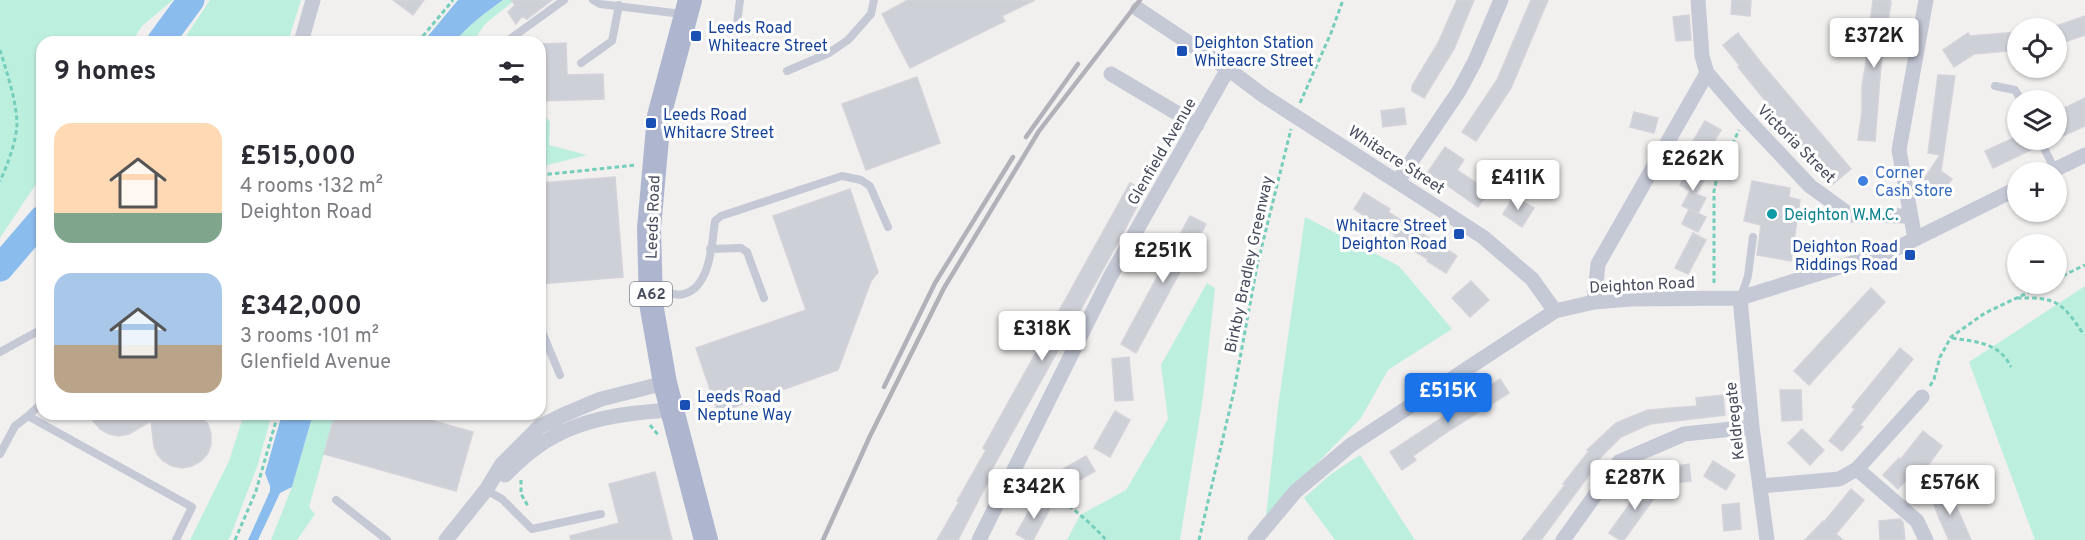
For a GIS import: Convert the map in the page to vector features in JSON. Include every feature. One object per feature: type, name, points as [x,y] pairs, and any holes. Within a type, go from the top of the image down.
[{"type":"main road","name":"Leeds Road","points":[[688,7],[659,116],[649,228],[651,303],[671,410],[706,540]]},
{"type":"street","points":[[303,36],[313,0]]},
{"type":"street","points":[[1398,181],[1459,91],[1475,61],[1501,0]]},
{"type":"street","points":[[1594,302],[1599,264],[1707,73],[1702,56],[1698,0]]},
{"type":"street","points":[[1914,239],[1899,150],[1926,0]]},
{"type":"street","points":[[1138,9],[1228,69]]},
{"type":"street","name":"Whitacre Street","points":[[1228,69],[1264,96],[1483,237],[1533,279],[1555,311]]},
{"type":"street","name":"Glenfield Avenue","points":[[979,540],[1110,277],[1228,69]]},
{"type":"street","name":"Victoria Street","points":[[1707,73],[1744,117],[1809,186],[1850,215],[1910,216]]},
{"type":"street","points":[[1111,74],[1197,125]]},
{"type":"street","points":[[2067,164],[2085,155]]},
{"type":"street","name":"Deighton Road","points":[[1255,540],[1296,491],[1351,445],[1555,311],[1594,302],[1631,299],[1740,298],[1891,251],[2007,193]]},
{"type":"street","name":"Keldregate","points":[[1740,298],[1752,428],[1767,540]]},
{"type":"street","points":[[546,419],[562,415],[601,399],[665,383]]},
{"type":"street","points":[[1760,486],[1839,479],[1857,469],[1922,397]]},
{"type":"street","points":[[486,490],[534,449],[583,424],[621,414],[671,410]]},
{"type":"street","points":[[446,540],[486,490],[502,464],[535,421],[543,434],[571,421],[583,424]]},
{"type":"street","points":[[1563,540],[1619,462],[1684,434],[1752,428]]},
{"type":"street","points":[[1857,469],[1917,521],[1926,540]]},
{"type":"lane","points":[[514,36],[564,0]]},
{"type":"lane","points":[[592,0],[600,4],[688,7]]},
{"type":"lane","points":[[736,31],[740,0]]},
{"type":"lane","points":[[787,71],[829,53],[848,40],[871,14],[874,0]]},
{"type":"lane","points":[[581,63],[612,41],[619,5]]},
{"type":"lane","points":[[1995,86],[2015,90]]},
{"type":"lane","points":[[651,276],[663,290],[674,295],[682,295],[696,289],[702,282],[706,271],[715,221],[721,216],[842,176],[861,180],[870,186],[888,227]]},
{"type":"lane","points":[[1740,298],[1748,276],[1753,237]]},
{"type":"lane","points":[[710,249],[741,248],[747,252],[764,298]]},
{"type":"lane","points":[[0,352],[36,332]]},
{"type":"lane","points":[[546,341],[560,375]]},
{"type":"lane","points":[[0,454],[15,426],[36,409]]},
{"type":"lane","points":[[28,416],[192,507],[176,540]]},
{"type":"lane","points":[[486,490],[502,499],[532,529],[601,514]]},
{"type":"lane","points":[[336,500],[387,540]]},
{"type":"path","points":[[423,36],[453,0]]},
{"type":"path","name":"Birkby Bradley Greenway","points":[[1199,540],[1234,391],[1257,266],[1295,114],[1343,0]]},
{"type":"path","points":[[0,50],[9,80],[17,125],[8,163],[0,181]]},
{"type":"path","points":[[1714,298],[1714,191],[1717,177],[1744,117]]},
{"type":"path","points":[[546,175],[645,164]]},
{"type":"path","points":[[2067,274],[2085,265]]},
{"type":"path","points":[[1922,397],[1934,379],[1940,357],[1951,338],[1985,313],[2025,294]]},
{"type":"path","points":[[2016,298],[2052,300],[2070,315],[2084,334]]},
{"type":"path","points":[[1951,338],[1985,343],[2005,354],[2011,366]]},
{"type":"path","points":[[235,540],[256,491],[276,420]]},
{"type":"path","points":[[640,423],[650,424],[661,441]]},
{"type":"path","points":[[523,475],[520,482],[521,494],[528,507]]},
{"type":"path","points":[[1009,480],[1027,479],[1059,499],[1096,528],[1106,540]]},
{"type":"green space","points":[[0,0],[173,0],[142,26],[136,36],[36,36],[36,184],[0,238]]},
{"type":"green space","points":[[210,0],[301,0],[290,36],[186,36]]},
{"type":"green space","points":[[503,0],[515,0],[485,24],[477,36],[460,36]]},
{"type":"green space","points":[[546,118],[550,122],[549,145],[587,155],[546,165]]},
{"type":"green space","points":[[1305,217],[1399,266],[1452,329],[1388,370],[1361,418],[1266,516],[1278,407]]},
{"type":"green space","points":[[1207,283],[1215,288],[1203,397],[1180,540],[1067,540],[1080,515],[1126,490],[1168,419],[1161,365]]},
{"type":"green space","points":[[2085,286],[2085,540],[2035,540],[1969,362]]},
{"type":"green space","points":[[242,420],[270,420],[257,467],[228,540],[190,540],[229,461]]},
{"type":"green space","points":[[311,420],[333,420],[309,507],[315,514],[297,540],[271,540],[292,487]]},
{"type":"green space","points":[[1360,455],[1415,540],[1335,540],[1304,498],[1331,474]]},
{"type":"water","points":[[458,0],[503,0],[460,36],[428,36]]},
{"type":"water","points":[[280,420],[311,420],[292,487],[280,493],[258,540],[248,540],[270,491],[265,473]]},
{"type":"building","points":[[393,0],[424,0],[413,15]]},
{"type":"building","points":[[511,0],[552,0],[527,19],[522,16],[516,24],[508,12],[515,5]]},
{"type":"building","points":[[908,0],[1035,0],[1002,16],[1005,21],[910,68],[882,14]]},
{"type":"building","points":[[1457,0],[1474,0],[1454,49],[1424,98],[1412,91],[1412,86],[1438,43]]},
{"type":"building","points":[[1531,0],[1548,0],[1511,88],[1476,141],[1462,132],[1497,80]]},
{"type":"building","points":[[1732,0],[1751,0],[1750,16],[1731,14]]},
{"type":"building","points":[[1873,0],[1890,0],[1891,2],[1881,64],[1875,141],[1858,140]]},
{"type":"building","points":[[1689,15],[1691,40],[1676,41],[1673,17]]},
{"type":"building","points":[[2085,16],[2085,35],[2067,41],[2067,22]]},
{"type":"building","points":[[1738,33],[1851,169],[1833,184],[1738,67],[1740,66],[1723,45]]},
{"type":"building","points":[[1968,33],[1970,36],[2007,33],[2007,51],[1974,54],[1954,67],[1943,50]]},
{"type":"building","points":[[566,43],[567,75],[603,74],[604,99],[546,101],[546,44]]},
{"type":"building","points":[[1938,75],[1955,76],[1941,171],[1952,179],[1942,192],[1924,179],[1940,155],[1928,153]]},
{"type":"building","points":[[917,77],[940,143],[866,170],[842,104]]},
{"type":"building","points":[[2085,98],[2085,126],[2067,134],[2067,107]]},
{"type":"building","points":[[1404,108],[1406,124],[1383,127],[1381,111]]},
{"type":"building","points":[[1634,112],[1658,118],[1654,133],[1630,127]]},
{"type":"building","points":[[1705,121],[1721,130],[1697,170],[1681,161]]},
{"type":"building","points":[[2007,141],[2007,150],[2031,150],[1993,168],[1985,151]]},
{"type":"building","points":[[1445,147],[1464,160],[1457,170],[1478,184],[1481,179],[1492,187],[1478,207],[1428,172]]},
{"type":"building","points":[[1688,170],[1705,179],[1696,194],[1706,198],[1698,213],[1682,206],[1690,191],[1680,185]]},
{"type":"building","points":[[615,177],[623,277],[546,283],[546,183]]},
{"type":"building","name":"Deighton W.M.C.","points":[[1752,181],[1790,188],[1789,197],[1800,200],[1791,261],[1757,255],[1761,225],[1744,221]]},
{"type":"building","points":[[1130,183],[1145,191],[991,471],[993,472],[958,540],[937,540],[986,450],[983,448]]},
{"type":"building","points":[[850,189],[878,272],[871,281],[838,370],[718,413],[696,348],[806,310],[773,216]]},
{"type":"building","points":[[1364,193],[1390,209],[1388,212],[1457,256],[1446,273],[1393,238],[1395,235],[1354,209]]},
{"type":"building","points":[[1514,196],[1534,208],[1522,227],[1503,214]]},
{"type":"building","points":[[1689,209],[1706,217],[1698,232],[1682,224]]},
{"type":"building","points":[[1190,216],[1206,224],[1136,353],[1121,344]]},
{"type":"building","points":[[1693,233],[1706,240],[1688,274],[1675,268]]},
{"type":"building","points":[[1471,281],[1489,300],[1470,317],[1452,298]]},
{"type":"building","points":[[1871,288],[1885,302],[1809,385],[1794,371]]},
{"type":"building","points":[[1900,348],[1913,359],[1860,425],[1863,427],[1842,451],[1829,441],[1855,409],[1852,407]]},
{"type":"building","points":[[1129,357],[1133,400],[1115,401],[1112,359]]},
{"type":"building","points":[[1500,379],[1509,393],[1413,456],[1416,460],[1402,470],[1390,452]]},
{"type":"building","points":[[1780,390],[1801,390],[1802,420],[1782,421]]},
{"type":"building","points":[[1723,395],[1725,415],[1650,424],[1621,437],[1589,469],[1592,471],[1541,540],[1522,540],[1565,485],[1563,484],[1589,451],[1587,450],[1616,423],[1648,410],[1697,406],[1696,398]]},
{"type":"building","points":[[1115,411],[1130,420],[1110,457],[1094,448]]},
{"type":"building","points":[[92,420],[204,420],[211,434],[211,444],[208,453],[201,461],[182,468],[163,461],[157,454],[151,421],[129,434],[119,436],[100,429]]},
{"type":"building","points":[[333,420],[430,420],[473,432],[456,491],[324,454]]},
{"type":"building","points":[[1802,429],[1824,450],[1810,465],[1788,443]]},
{"type":"building","points":[[1923,431],[1942,446],[1924,471],[1918,467],[1898,489],[1883,475],[1899,458],[1900,460]]},
{"type":"building","points":[[1086,456],[1095,471],[1058,493],[1049,477]]},
{"type":"building","points":[[1713,461],[1735,475],[1726,490],[1704,476]]},
{"type":"building","points":[[1689,464],[1691,481],[1665,484],[1663,468]]},
{"type":"building","points":[[655,472],[672,540],[571,540],[570,536],[619,523],[609,484]]},
{"type":"building","points":[[1646,481],[1660,490],[1624,540],[1620,540],[1609,533]]},
{"type":"building","points":[[1851,489],[1864,500],[1836,534],[1843,540],[1805,540],[1824,522]]},
{"type":"building","points":[[1949,489],[1971,540],[1949,540],[1939,518],[1931,496]]},
{"type":"building","points":[[1037,497],[1052,505],[1033,540],[1027,540],[1016,534]]},
{"type":"building","points":[[1739,503],[1741,529],[1724,531],[1722,505]]},
{"type":"building","points":[[1900,519],[1903,522],[1905,540],[1880,540],[1879,521]]},
{"type":"waterway","points":[[164,36],[191,0]]},
{"type":"waterway","points":[[0,268],[36,226]]},
{"type":"railway","points":[[823,540],[870,436],[944,288],[1039,131],[1140,0]]},
{"type":"railway","points":[[1026,137],[1078,64]]},
{"type":"railway","points":[[884,387],[935,283],[1013,157]]},
{"type":"place","name":"Leeds Road Whiteacre Street","points":[[696,36]]},
{"type":"place","name":"Deighton Station Whiteacre Street","points":[[1182,51]]},
{"type":"place","name":"Leeds Road Whitacre Street","points":[[651,123]]},
{"type":"place","name":"Corner Cash Store","points":[[1863,181]]},
{"type":"place","name":"Deighton W.M.C.","points":[[1772,214]]},
{"type":"place","name":"Whitacre Street Deighton Road","points":[[1459,234]]},
{"type":"place","name":"Deighton Road Riddings Road","points":[[1910,255]]},
{"type":"place","name":"Leeds Road Neptune Way","points":[[685,405]]}]
